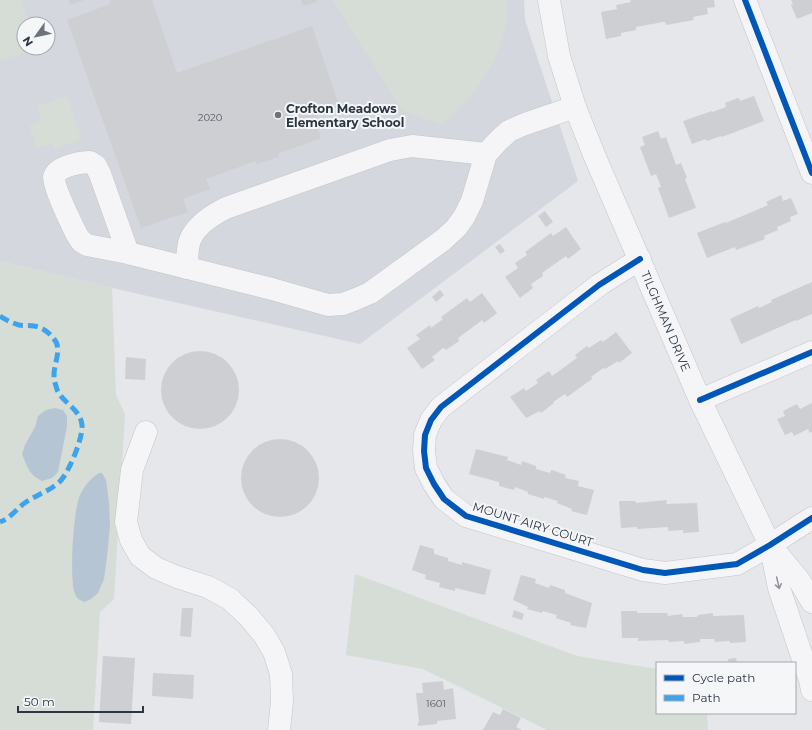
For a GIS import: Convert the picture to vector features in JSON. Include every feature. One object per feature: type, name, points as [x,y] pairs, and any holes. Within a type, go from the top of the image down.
[{"type":"street","name":"TILGHMAN DRIVE","points":[[549,0],[559,56],[575,107],[595,157],[700,400],[770,545],[799,580],[812,602]]},
{"type":"street","points":[[745,0],[812,173]]},
{"type":"street","points":[[128,253],[272,289],[328,305],[343,304],[370,292],[443,240],[456,228],[464,217],[472,201],[486,154],[509,131],[575,107]]},
{"type":"street","points":[[187,268],[190,239],[207,219],[214,213],[226,208],[390,150],[412,146],[486,154]]},
{"type":"street","name":"MOUNT AIRY COURT","points":[[640,259],[599,285],[441,407],[431,420],[425,435],[424,451],[426,468],[434,484],[444,499],[466,516],[643,570],[665,573],[737,564],[812,518]]},
{"type":"street","points":[[700,400],[812,352]]},
{"type":"street","points":[[146,432],[132,470],[126,522],[131,540],[140,556],[156,568],[177,577],[208,587],[230,599],[249,617],[264,635],[274,652],[282,674],[282,701],[279,730]]},
{"type":"street","name":"TILGHMAN DRIVE","points":[[770,545],[779,588],[812,690]]},
{"type":"shaded area","name":"Crofton Meadows Elementary School","points":[[0,0],[524,0],[525,20],[578,181],[360,344],[0,261]]},
{"type":"shaded area","points":[[0,0],[21,0],[26,16],[16,16],[16,56],[0,61]]},
{"type":"shaded area","points":[[333,0],[506,0],[506,22],[503,38],[498,52],[483,79],[465,103],[442,125],[402,110]]},
{"type":"shaded area","points":[[67,96],[82,139],[54,149],[52,143],[37,148],[29,126],[42,121],[37,107]]},
{"type":"shaded area","points":[[0,261],[112,288],[116,395],[125,414],[114,599],[100,612],[93,730],[0,730]]},
{"type":"shaded area","points":[[355,574],[577,656],[656,669],[656,714],[707,714],[708,730],[547,730],[423,669],[346,655]]},
{"type":"water","points":[[55,408],[63,410],[67,416],[67,426],[58,472],[52,478],[42,481],[31,473],[22,454],[25,445],[35,427],[38,416],[46,410]]},
{"type":"water","points":[[99,473],[102,473],[106,480],[109,502],[110,526],[107,557],[104,579],[98,593],[91,599],[84,602],[77,597],[73,586],[72,559],[74,527],[78,500],[81,493],[89,482]]},
{"type":"building","points":[[69,0],[84,0],[70,5]]},
{"type":"building","points":[[109,0],[152,0],[177,73],[312,26],[338,102],[316,110],[322,128],[318,129],[321,138],[280,153],[278,154],[278,157],[257,164],[256,161],[206,179],[210,189],[183,199],[188,212],[141,228],[67,20],[110,4]]},
{"type":"building","points":[[301,0],[317,0],[317,2],[303,6]]},
{"type":"building","points":[[630,0],[714,0],[715,7],[707,8],[708,14],[693,17],[694,20],[666,25],[665,22],[663,22],[636,27],[636,30],[621,33],[621,36],[606,39],[601,12],[617,9],[616,5],[631,2]]},
{"type":"building","points":[[791,0],[812,0],[812,13],[797,19],[791,5],[793,4]]},
{"type":"building","points":[[754,96],[764,121],[722,137],[721,136],[707,141],[706,139],[692,144],[683,121],[726,107],[725,103],[738,98],[740,101]]},
{"type":"building","points":[[658,131],[661,139],[666,137],[676,165],[681,163],[687,178],[685,179],[696,208],[669,218],[658,188],[661,187],[656,174],[651,176],[640,147],[645,145],[642,137]]},
{"type":"building","points":[[781,195],[783,201],[791,198],[798,214],[790,217],[791,221],[777,227],[778,230],[764,236],[765,239],[736,250],[735,247],[707,258],[697,233],[725,222],[726,223],[768,205],[766,202]]},
{"type":"building","points":[[545,211],[553,222],[546,227],[538,216]]},
{"type":"building","points":[[566,227],[581,249],[568,259],[566,256],[542,273],[543,276],[531,284],[533,288],[520,298],[505,277],[518,268],[515,263],[527,255],[525,252],[551,233],[553,236]]},
{"type":"building","points":[[500,244],[505,251],[500,254],[495,247]]},
{"type":"building","points":[[812,282],[812,314],[741,344],[730,319],[758,306],[759,308],[772,302],[771,300]]},
{"type":"building","points":[[440,290],[444,295],[436,302],[432,297]]},
{"type":"building","points":[[482,293],[497,313],[484,323],[482,320],[458,338],[459,341],[446,350],[443,348],[432,357],[435,360],[422,369],[407,348],[420,339],[416,335],[430,325],[431,328],[443,319],[441,317],[467,298],[470,302]]},
{"type":"building","points":[[616,332],[632,353],[619,363],[618,361],[605,369],[603,368],[591,377],[593,379],[567,397],[565,394],[541,413],[540,411],[526,418],[510,397],[524,388],[526,391],[538,383],[536,380],[549,371],[552,376],[577,358],[575,355],[587,346],[589,348],[601,340],[603,342]]},
{"type":"building","points":[[192,351],[208,351],[222,357],[233,368],[239,382],[239,398],[233,412],[222,423],[208,429],[192,429],[178,423],[167,412],[161,398],[161,382],[167,368],[178,357]]},
{"type":"building","points":[[126,357],[146,359],[145,380],[125,379]]},
{"type":"building","points":[[812,403],[812,432],[810,433],[808,429],[794,436],[792,432],[785,435],[777,419],[785,416],[783,411],[797,404],[800,409]]},
{"type":"building","points":[[272,439],[288,439],[302,445],[313,456],[319,470],[319,486],[313,500],[302,511],[288,517],[272,517],[258,511],[247,500],[241,486],[241,470],[247,456],[258,445]]},
{"type":"building","points":[[476,449],[508,457],[507,460],[521,465],[522,461],[536,466],[536,469],[550,473],[552,470],[566,475],[565,478],[579,481],[578,486],[594,490],[587,515],[571,511],[572,509],[557,503],[558,501],[544,497],[544,499],[528,494],[528,492],[515,487],[514,490],[499,486],[499,482],[469,474]]},
{"type":"building","points":[[667,500],[666,504],[697,503],[699,532],[683,533],[683,530],[668,531],[668,527],[637,529],[637,527],[621,528],[619,501],[635,501],[636,503]]},
{"type":"building","points":[[420,545],[434,549],[434,554],[448,558],[448,561],[462,565],[462,562],[491,570],[485,595],[455,588],[455,591],[439,587],[440,583],[425,579],[426,575],[412,570]]},
{"type":"building","points":[[521,575],[536,579],[535,583],[549,588],[550,585],[565,590],[565,593],[592,603],[586,628],[570,625],[571,623],[556,618],[557,615],[527,609],[528,607],[513,600]]},
{"type":"building","points":[[182,608],[193,608],[191,637],[180,636]]},
{"type":"building","points":[[514,610],[524,614],[522,620],[512,617]]},
{"type":"building","points":[[621,611],[637,611],[637,613],[668,613],[667,616],[682,614],[683,617],[697,617],[698,615],[713,613],[713,616],[744,615],[746,642],[730,643],[730,641],[715,642],[714,639],[700,639],[700,642],[684,644],[684,641],[638,641],[638,638],[622,638]]},
{"type":"building","points":[[103,656],[135,658],[131,724],[99,722]]},
{"type":"building","points":[[736,658],[737,662],[729,662],[728,659]]},
{"type":"building","points":[[153,673],[194,675],[193,699],[152,696]]},
{"type":"building","points":[[443,681],[444,690],[453,688],[456,719],[437,721],[437,724],[418,726],[419,722],[416,693],[423,693],[422,683]]},
{"type":"building","points":[[503,709],[521,718],[516,727],[522,730],[483,730],[493,712],[500,715]]},
{"type":"marked path","points":[[0,316],[19,325],[40,328],[46,331],[57,343],[58,352],[54,372],[56,386],[61,396],[78,414],[82,425],[82,431],[75,453],[69,468],[61,480],[50,489],[26,502],[0,522]]},
{"type":"cycle path","points":[[745,0],[812,173]]},
{"type":"cycle path","points":[[640,259],[599,285],[441,407],[431,420],[425,435],[424,451],[426,468],[434,484],[444,499],[466,516],[643,570],[665,573],[737,564],[812,518]]},
{"type":"cycle path","points":[[700,400],[812,352]]},
{"type":"place","name":"Crofton Meadows Elementary School","points":[[278,115]]}]
